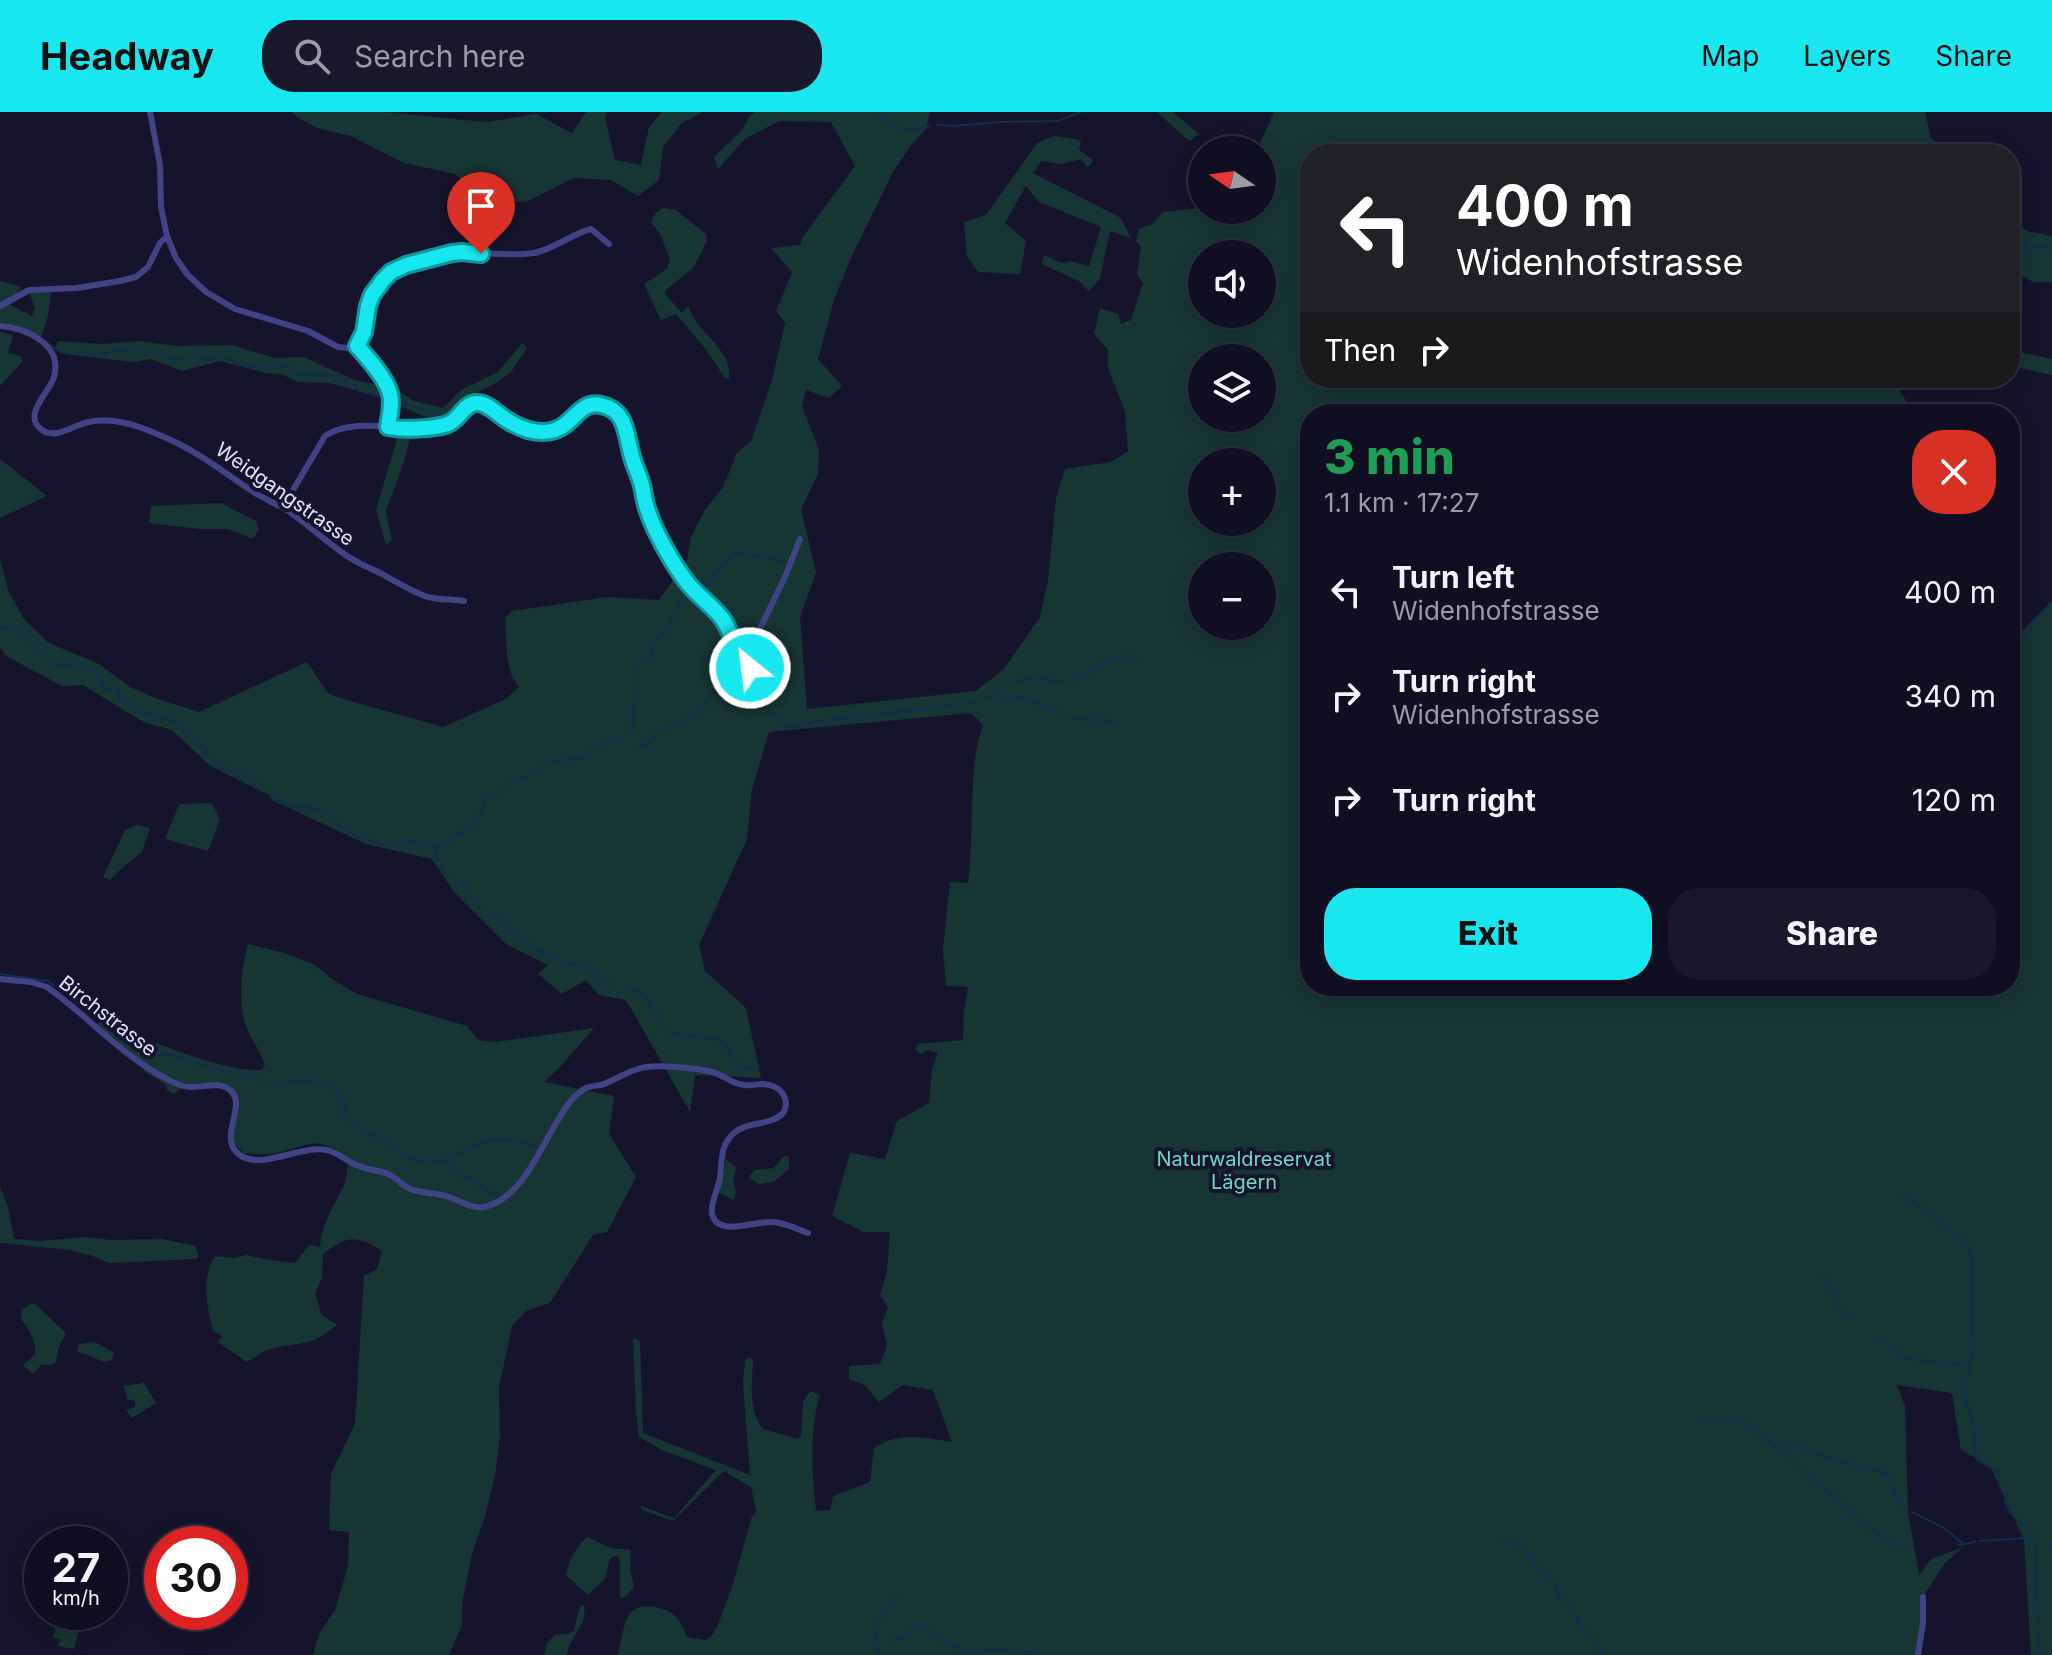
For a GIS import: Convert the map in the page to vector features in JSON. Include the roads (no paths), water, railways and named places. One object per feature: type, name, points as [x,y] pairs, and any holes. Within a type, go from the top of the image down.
[{"type":"street","points":[[150,112],[160,165],[160,197],[167,236],[187,274],[217,300],[235,309],[308,331],[338,347],[357,346]]},
{"type":"street","points":[[357,346],[364,332],[372,295],[385,277],[403,266],[455,252],[507,255],[538,252],[591,229],[609,244]]},
{"type":"street","points":[[0,306],[29,290],[77,288],[136,277],[148,267],[167,236]]},
{"type":"street","name":"Weidgangstrasse","points":[[0,326],[30,333],[43,342],[52,354],[55,374],[35,413],[36,423],[42,430],[56,433],[96,421],[138,426],[201,455],[254,493],[283,507],[358,563],[428,597],[464,601]]},
{"type":"street","points":[[357,346],[389,391],[388,427]]},
{"type":"street","points":[[283,507],[318,444],[327,434],[354,426],[402,429],[445,425],[477,403],[517,426],[544,432],[561,428],[581,409],[599,404],[612,410],[626,425],[632,458],[654,527],[683,577],[724,622],[743,662],[750,668],[755,664],[754,641],[800,539]]},
{"type":"street","name":"Birchstrasse","points":[[0,979],[47,987],[140,1063],[183,1087],[217,1085],[229,1089],[236,1101],[231,1139],[234,1148],[245,1158],[262,1159],[326,1150],[358,1166],[390,1175],[411,1189],[444,1195],[476,1207],[497,1201],[519,1182],[567,1106],[587,1087],[600,1085],[642,1067],[656,1066],[709,1071],[735,1083],[778,1088],[786,1101],[784,1112],[774,1120],[742,1128],[731,1135],[725,1144],[712,1215],[717,1223],[725,1227],[773,1222],[808,1233]]},
{"type":"street","points":[[1918,1655],[1923,1597]]},
{"type":"waterway","points":[[875,112],[900,128],[930,126]]},
{"type":"waterway","points":[[937,125],[1058,121],[1080,112]]},
{"type":"waterway","points":[[2020,242],[2030,249]]},
{"type":"waterway","points":[[2020,256],[2036,246],[2052,248]]},
{"type":"waterway","points":[[51,346],[71,354],[85,352],[98,356],[116,351],[155,352],[174,360],[226,357],[246,367],[291,367],[297,374],[320,376],[323,373],[343,379],[345,384],[355,385],[360,391],[387,398]]},
{"type":"waterway","points":[[395,401],[440,415]]},
{"type":"waterway","points":[[691,584],[708,581],[735,552],[787,562]]},
{"type":"waterway","points":[[684,595],[688,588]]},
{"type":"waterway","points":[[674,614],[680,601]]},
{"type":"waterway","points":[[2020,640],[2052,604]]},
{"type":"waterway","points":[[635,682],[635,668],[650,658],[653,643],[665,632],[672,618]]},
{"type":"waterway","points":[[0,627],[19,630],[30,644],[44,652],[56,665],[78,664],[95,670],[103,688],[118,687],[120,700],[132,702],[141,712],[178,723],[206,749],[208,757],[219,767],[241,772],[265,787]]},
{"type":"waterway","points":[[1075,680],[1120,657],[1128,655],[1140,663]]},
{"type":"waterway","points":[[1009,683],[1035,677],[1066,681]]},
{"type":"waterway","points":[[661,731],[696,715],[714,693],[727,684],[736,680],[752,684]]},
{"type":"waterway","points":[[2020,684],[2020,718]]},
{"type":"waterway","points":[[981,698],[992,697],[1001,685]]},
{"type":"waterway","points":[[757,687],[764,706],[778,719]]},
{"type":"waterway","points":[[632,731],[635,689]]},
{"type":"waterway","points":[[1002,698],[1021,697],[1061,713]]},
{"type":"waterway","points":[[872,715],[976,702]]},
{"type":"waterway","points":[[779,723],[794,727],[867,716]]},
{"type":"waterway","points":[[1069,716],[1113,721]]},
{"type":"waterway","points":[[638,744],[647,745],[656,735]]},
{"type":"waterway","points":[[434,846],[451,843],[455,836],[475,825],[486,800],[502,791],[510,781],[526,777],[548,762],[584,758],[599,744],[624,738]]},
{"type":"waterway","points":[[272,794],[286,805],[302,805],[324,813],[358,838],[366,834],[375,843],[388,846],[411,842],[422,846],[432,844],[438,861]]},
{"type":"waterway","points":[[440,866],[444,873],[467,888],[482,911]]},
{"type":"waterway","points":[[489,916],[505,923],[534,949],[563,962],[598,972],[600,980],[611,985]]},
{"type":"waterway","points":[[0,974],[48,981],[129,1042],[151,1049],[157,1055],[170,1054],[220,1071],[257,1078]]},
{"type":"waterway","points":[[625,987],[645,995],[652,1011],[670,1033],[720,1040],[730,1052],[732,1060],[749,1069],[760,1066]]},
{"type":"waterway","points":[[262,1082],[275,1086],[288,1082],[331,1086],[342,1097],[346,1107],[344,1116],[422,1162],[440,1161],[492,1140],[510,1140],[540,1147]]},
{"type":"waterway","points":[[445,1162],[487,1191],[500,1195]]},
{"type":"waterway","points":[[1900,1192],[1968,1244],[1971,1255],[1972,1354],[1969,1372],[1961,1381],[1974,1429],[1976,1459],[1999,1475],[1998,1480],[2008,1496],[2005,1501],[2010,1512],[2035,1536]]},
{"type":"waterway","points":[[1822,1276],[1837,1296],[1840,1310],[1850,1315]]},
{"type":"waterway","points":[[1878,1336],[1907,1359],[1968,1365]]},
{"type":"waterway","points":[[1700,1421],[1718,1420]]},
{"type":"waterway","points":[[1725,1420],[1743,1420],[1889,1543],[1911,1551]]},
{"type":"waterway","points":[[1775,1446],[1799,1446],[1812,1453],[1887,1474],[1898,1501],[1904,1506]]},
{"type":"waterway","points":[[1912,1512],[1944,1528],[1962,1543]]},
{"type":"waterway","points":[[1979,1541],[2033,1535]]},
{"type":"waterway","points":[[1501,1539],[1521,1545],[1537,1567],[1555,1582],[1559,1597],[1571,1606],[1583,1631],[1587,1633]]},
{"type":"waterway","points":[[2035,1540],[2038,1627]]},
{"type":"waterway","points":[[1958,1545],[1975,1542]]},
{"type":"waterway","points":[[2048,1547],[2052,1546]]},
{"type":"waterway","points":[[878,1655],[879,1623],[897,1598]]},
{"type":"waterway","points":[[890,1642],[910,1635],[911,1629],[921,1624],[937,1634],[938,1638],[967,1652],[1002,1649],[1032,1654],[1040,1649]]},
{"type":"waterway","points":[[2039,1634],[2040,1655]]},
{"type":"waterway","points":[[1592,1638],[1607,1655]]},
{"type":"park label","name":"Naturwaldreservat Lägern","points":[[1244,1170]]}]
